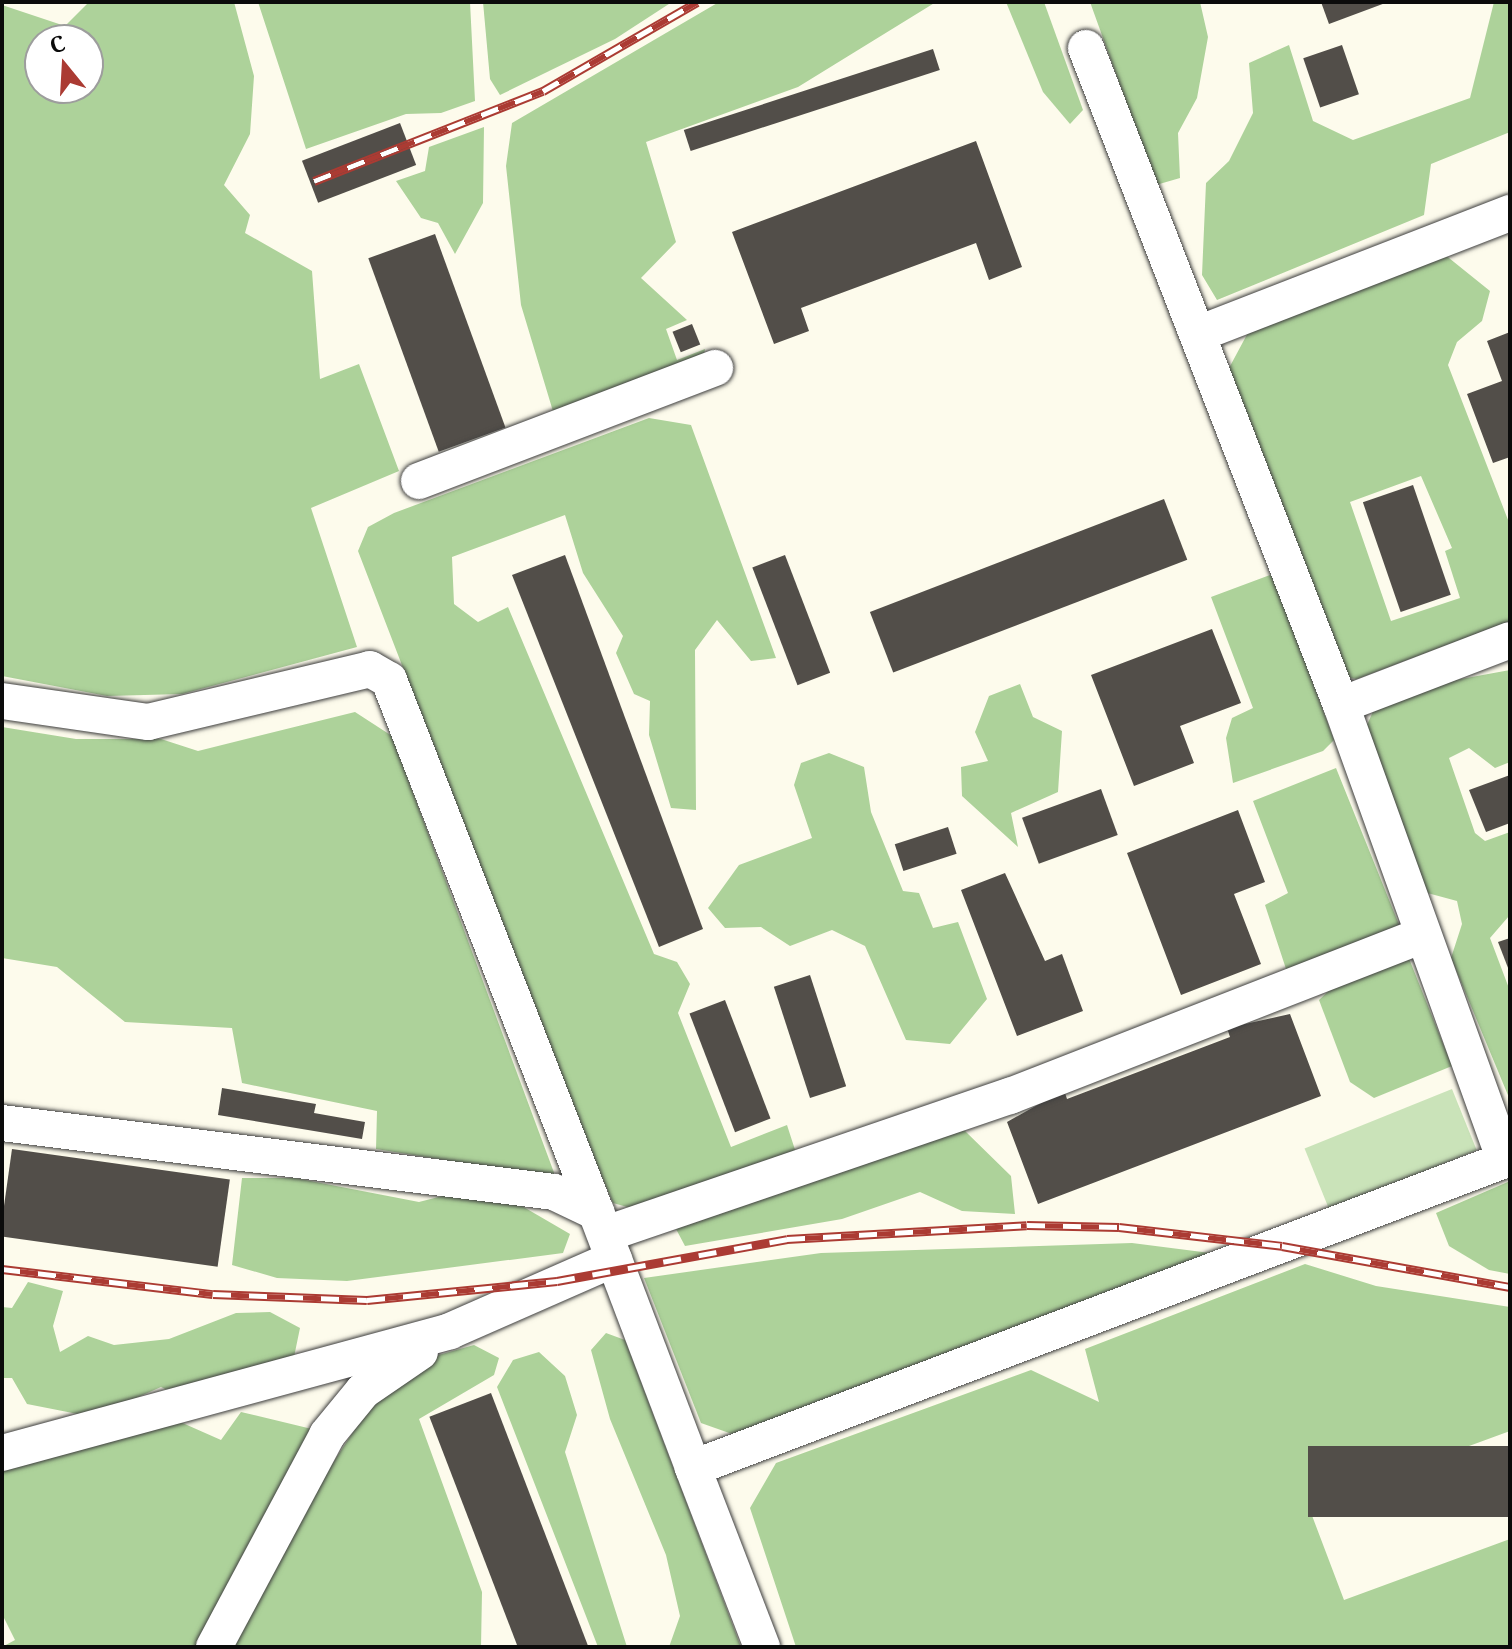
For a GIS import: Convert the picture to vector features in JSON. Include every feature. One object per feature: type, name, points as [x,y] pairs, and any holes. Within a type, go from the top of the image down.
[{"type":"lane","points":[[693,1468],[1508,1159],[1421,936],[1341,705],[1086,48]]},
{"type":"lane","points":[[1198,334],[1510,213]]},
{"type":"lane","points":[[419,481],[715,368]]},
{"type":"lane","points":[[1341,705],[1510,640]]},
{"type":"lane","points":[[2,701],[148,722],[370,669],[389,680],[606,1235],[762,1647]]},
{"type":"lane","points":[[214,1647],[327,1435],[363,1391],[450,1331],[606,1235],[1010,1096],[1421,936]]},
{"type":"lane","points":[[2,1123],[554,1192],[606,1235]]},
{"type":"lane","points":[[2,1453],[450,1331]]},
{"type":"green space","points":[[89,2],[234,2],[254,76],[250,134],[224,185],[250,215],[245,233],[312,271],[320,379],[359,364],[399,471],[311,508],[357,647],[182,694],[107,696],[2,676],[2,5],[59,24],[24,24],[24,104],[104,104],[104,24],[67,24]]},
{"type":"green space","points":[[258,2],[470,2],[475,101],[441,113],[406,114],[306,149]]},
{"type":"green space","points":[[483,2],[672,2],[615,39],[500,95],[490,79]]},
{"type":"green space","points":[[719,2],[936,2],[798,87],[646,142],[676,242],[641,278],[687,320],[666,329],[677,360],[705,349],[702,367],[555,418],[521,305],[506,166],[512,123]]},
{"type":"green space","points":[[1006,2],[1044,2],[1083,110],[1070,124],[1043,92]]},
{"type":"green space","points":[[1090,2],[1200,2],[1208,37],[1197,98],[1178,133],[1180,178],[1156,185]]},
{"type":"green space","points":[[1494,2],[1510,2],[1510,132],[1431,164],[1424,215],[1217,300],[1202,275],[1206,183],[1229,161],[1253,113],[1249,63],[1289,45],[1313,121],[1353,140],[1470,98]]},
{"type":"green space","points":[[484,127],[483,203],[455,254],[438,223],[421,218],[396,181],[425,171],[429,147]]},
{"type":"green space","points":[[1444,254],[1490,291],[1482,321],[1457,342],[1448,365],[1510,525],[1510,621],[1357,679],[1342,677],[1228,370],[1251,327]],"holes":[[[1421,476],[1452,548],[1445,551],[1460,598],[1391,621],[1350,502]]]},
{"type":"green space","points":[[649,418],[691,425],[776,658],[751,661],[717,620],[695,650],[696,810],[671,808],[649,735],[650,701],[634,694],[616,653],[623,636],[583,573],[565,515],[452,557],[454,604],[478,622],[508,607],[654,954],[677,962],[690,984],[678,1013],[731,1147],[787,1125],[797,1156],[638,1210],[613,1203],[576,1117],[358,551],[368,527],[394,513]]},
{"type":"green space","points":[[1273,574],[1334,740],[1323,751],[1233,783],[1226,738],[1232,718],[1253,708],[1211,597]]},
{"type":"green space","points":[[1510,670],[1510,762],[1495,768],[1469,748],[1449,758],[1475,833],[1485,841],[1510,832],[1509,916],[1490,938],[1510,991],[1510,1100],[1451,958],[1462,924],[1457,901],[1420,891],[1363,734],[1375,707],[1439,683]]},
{"type":"green space","points":[[1020,684],[1033,717],[1062,731],[1058,792],[1011,813],[1018,847],[962,796],[961,767],[988,761],[975,732],[989,696]]},
{"type":"green space","points":[[355,712],[392,736],[556,1178],[376,1149],[377,1111],[242,1083],[232,1028],[125,1022],[57,967],[2,958],[2,727],[76,739],[161,739],[198,751]]},
{"type":"green space","points":[[829,753],[864,767],[871,812],[903,891],[919,893],[933,928],[958,922],[987,999],[950,1044],[906,1040],[865,946],[832,930],[790,946],[761,927],[725,928],[708,908],[739,865],[812,838],[794,785],[801,763]]},
{"type":"green space","points":[[1336,768],[1402,932],[1288,975],[1265,905],[1288,893],[1253,801]]},
{"type":"green space","points":[[1408,956],[1452,1066],[1374,1098],[1350,1082],[1319,1000],[1335,985]]},
{"type":"green space","points":[[1452,1089],[1477,1150],[1329,1210],[1305,1149]]},
{"type":"green space","points":[[964,1130],[1011,1176],[1015,1214],[962,1211],[920,1192],[842,1219],[685,1246],[676,1229]]},
{"type":"green space","points":[[242,1178],[295,1178],[419,1202],[454,1193],[515,1202],[570,1234],[563,1253],[347,1281],[277,1278],[232,1265]]},
{"type":"green space","points":[[1510,1181],[1510,1274],[1489,1270],[1449,1246],[1436,1213]]},
{"type":"green space","points":[[1132,1243],[1218,1254],[732,1434],[701,1423],[644,1278],[821,1253]]},
{"type":"green space","points":[[1305,1264],[1376,1286],[1510,1307],[1510,1431],[1308,1505],[1344,1600],[1510,1539],[1510,1647],[796,1647],[750,1508],[776,1463],[1031,1370],[1099,1402],[1085,1349]]},
{"type":"green space","points":[[28,1282],[63,1291],[53,1326],[60,1352],[88,1336],[114,1345],[169,1339],[236,1313],[270,1312],[300,1328],[294,1357],[184,1398],[161,1387],[93,1417],[27,1404],[12,1378],[2,1378],[2,1307],[12,1308]]},
{"type":"green space","points":[[606,1333],[625,1340],[741,1647],[669,1647],[680,1616],[666,1555],[610,1419],[591,1350]]},
{"type":"green space","points":[[474,1345],[499,1358],[494,1375],[419,1419],[482,1592],[481,1647],[228,1647],[302,1510],[355,1429],[390,1386],[435,1356]]},
{"type":"green space","points":[[539,1352],[565,1376],[577,1415],[565,1452],[627,1647],[598,1647],[497,1387],[513,1360]]},
{"type":"green space","points":[[241,1412],[316,1430],[200,1647],[2,1647],[15,1640],[2,1614],[2,1469],[178,1421],[221,1440]]},
{"type":"building","points":[[1321,2],[1388,2],[1329,24]]},
{"type":"building","points":[[1342,45],[1359,94],[1320,108],[1303,58]]},
{"type":"building","points":[[933,49],[940,70],[691,151],[684,130]]},
{"type":"building","points":[[400,123],[416,165],[318,203],[302,161]]},
{"type":"building","points":[[976,141],[1022,267],[989,280],[976,243],[801,308],[809,331],[774,344],[732,232]]},
{"type":"building","points":[[435,234],[505,428],[439,452],[368,258]]},
{"type":"building","points":[[692,324],[700,344],[681,352],[673,332]]},
{"type":"building","points":[[1510,332],[1510,457],[1493,463],[1467,394],[1502,381],[1487,341]]},
{"type":"building","points":[[1413,485],[1451,595],[1401,612],[1363,502]]},
{"type":"building","points":[[1164,499],[1187,560],[893,673],[870,612]]},
{"type":"building","points":[[565,555],[703,929],[659,947],[512,575]]},
{"type":"building","points":[[785,555],[830,673],[797,685],[752,568]]},
{"type":"building","points":[[1212,629],[1241,703],[1180,726],[1194,763],[1134,786],[1091,675]]},
{"type":"building","points":[[1510,775],[1510,823],[1486,832],[1469,790]]},
{"type":"building","points":[[1101,789],[1118,835],[1039,864],[1022,818]]},
{"type":"building","points":[[1238,810],[1265,882],[1234,894],[1261,964],[1181,995],[1127,853]]},
{"type":"building","points":[[948,827],[957,854],[903,871],[895,844]]},
{"type":"building","points":[[1005,873],[1045,961],[1062,954],[1083,1011],[1017,1036],[961,890]]},
{"type":"building","points":[[1510,938],[1510,973],[1498,942]]},
{"type":"building","points":[[810,975],[846,1086],[810,1098],[774,987]]},
{"type":"building","points":[[725,1000],[771,1119],[735,1132],[690,1014]]},
{"type":"building","points":[[1290,1014],[1321,1096],[1038,1204],[1007,1122],[1064,1090],[1067,1099],[1230,1037],[1227,1028]]},
{"type":"building","points":[[222,1088],[316,1104],[314,1113],[365,1122],[362,1139],[218,1115]]},
{"type":"building","points":[[12,1149],[230,1180],[218,1267],[2,1236]]},
{"type":"building","points":[[491,1393],[588,1647],[518,1647],[429,1417]]},
{"type":"building","points":[[1308,1446],[1510,1446],[1510,1517],[1308,1517]]},
{"type":"railway","points":[[314,181],[543,91],[697,2]]},
{"type":"railway","points":[[2,1269],[213,1294],[367,1300],[557,1281],[787,1239],[1027,1225],[1119,1227],[1282,1246],[1510,1287]]}]
